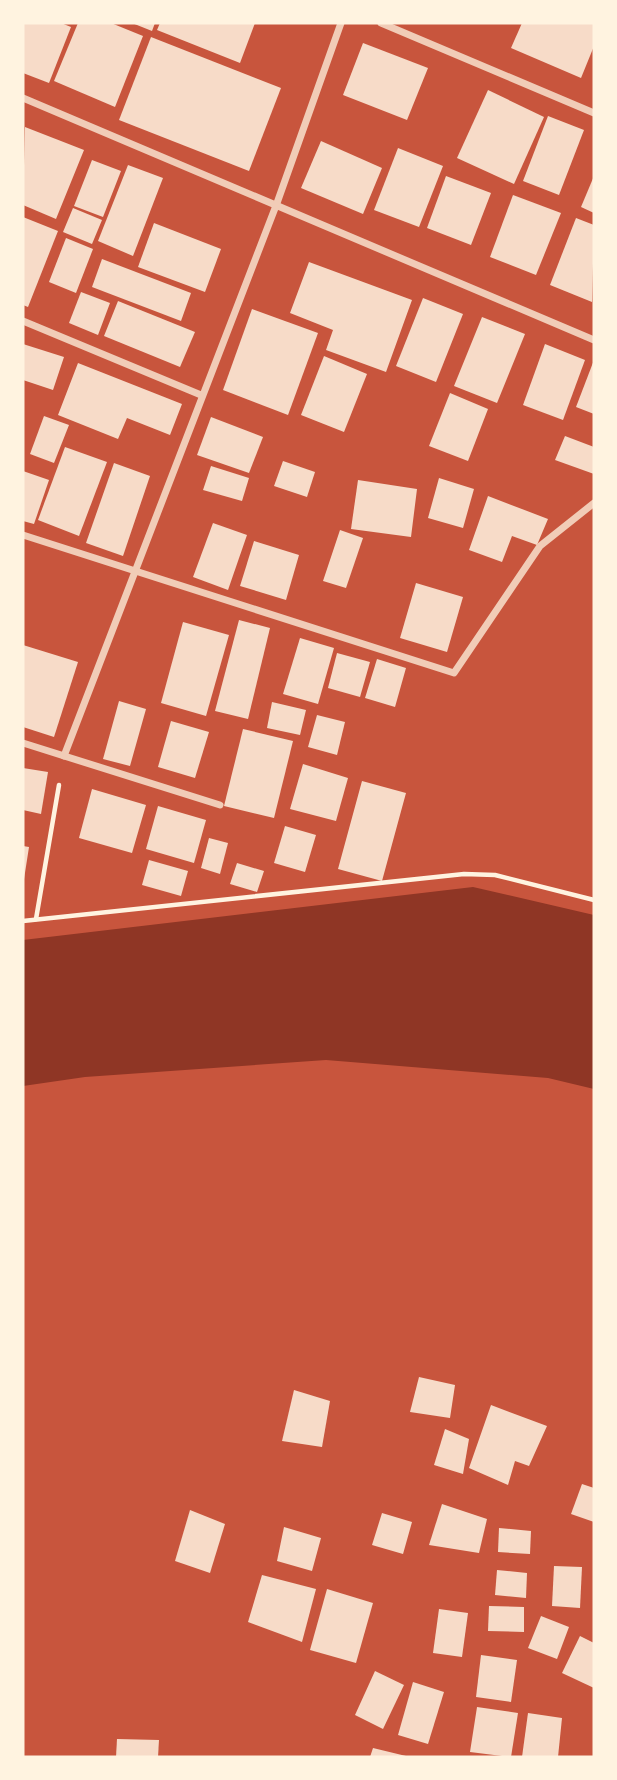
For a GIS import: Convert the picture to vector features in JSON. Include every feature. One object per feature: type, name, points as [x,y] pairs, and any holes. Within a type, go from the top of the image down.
[{"type":"street","points":[[64,756],[277,203],[341,23]]},
{"type":"street","points":[[381,23],[594,114]]},
{"type":"street","points":[[23,98],[277,203],[594,340]]},
{"type":"street","points":[[23,321],[201,395]]},
{"type":"street","points":[[23,535],[454,673],[540,547],[594,503]]},
{"type":"street","points":[[23,743],[220,805]]},
{"type":"path","points":[[36,919],[64,756]]},
{"type":"path","points":[[23,921],[464,874],[495,875],[594,900]]},
{"type":"shaded area","points":[[473,887],[594,915],[594,1089],[548,1078],[326,1060],[85,1077],[23,1086],[23,940]]},
{"type":"building","points":[[23,23],[61,23],[71,27],[49,83],[23,73]]},
{"type":"building","points":[[78,23],[111,23],[143,36],[115,107],[54,81]]},
{"type":"building","points":[[132,23],[155,23],[152,31]]},
{"type":"building","points":[[160,23],[255,23],[240,63],[157,30]]},
{"type":"building","points":[[522,23],[594,23],[594,46],[581,78],[511,48]]},
{"type":"building","points":[[151,37],[281,88],[249,171],[119,120]]},
{"type":"building","points":[[363,43],[428,68],[407,120],[343,95]]},
{"type":"building","points":[[488,90],[544,117],[514,184],[457,158]]},
{"type":"building","points":[[548,116],[584,130],[559,195],[523,181]]},
{"type":"building","points":[[25,127],[84,150],[56,219],[23,205]]},
{"type":"building","points":[[321,141],[382,168],[363,214],[301,188]]},
{"type":"building","points":[[398,148],[443,166],[419,227],[374,210]]},
{"type":"building","points":[[92,160],[121,171],[103,217],[74,206]]},
{"type":"building","points":[[128,165],[163,178],[133,256],[98,241]]},
{"type":"building","points":[[446,176],[491,193],[471,245],[427,228]]},
{"type":"building","points":[[594,176],[594,213],[581,207]]},
{"type":"building","points":[[513,195],[561,213],[536,275],[490,257]]},
{"type":"building","points":[[73,208],[102,220],[92,244],[63,232]]},
{"type":"building","points":[[23,217],[58,231],[28,307],[23,305]]},
{"type":"building","points":[[576,218],[594,225],[592,302],[550,285]]},
{"type":"building","points":[[154,223],[221,249],[205,292],[138,267]]},
{"type":"building","points":[[66,238],[93,249],[76,293],[49,282]]},
{"type":"building","points":[[102,259],[191,293],[181,321],[92,287]]},
{"type":"building","points":[[309,262],[412,300],[386,372],[326,350],[333,330],[290,313]]},
{"type":"building","points":[[81,292],[110,303],[98,335],[69,323]]},
{"type":"building","points":[[423,298],[463,314],[436,382],[396,366]]},
{"type":"building","points":[[118,301],[195,332],[180,367],[104,336]]},
{"type":"building","points":[[252,309],[318,333],[288,415],[223,390]]},
{"type":"building","points":[[482,317],[525,334],[497,403],[454,386]]},
{"type":"building","points":[[23,344],[64,357],[53,390],[23,380]]},
{"type":"building","points":[[545,344],[585,360],[563,420],[523,405]]},
{"type":"building","points":[[324,356],[367,374],[344,432],[301,415]]},
{"type":"building","points":[[594,360],[594,414],[576,407]]},
{"type":"building","points":[[78,363],[182,404],[170,435],[127,418],[118,439],[58,415]]},
{"type":"building","points":[[450,393],[488,409],[468,461],[429,446]]},
{"type":"building","points":[[44,416],[69,425],[54,463],[30,454]]},
{"type":"building","points":[[211,417],[263,437],[249,473],[197,455]]},
{"type":"building","points":[[565,436],[594,447],[594,474],[555,460]]},
{"type":"building","points":[[65,447],[107,462],[79,536],[38,520]]},
{"type":"building","points":[[283,461],[315,472],[307,497],[274,486]]},
{"type":"building","points":[[114,463],[150,476],[123,556],[86,543]]},
{"type":"building","points":[[211,466],[249,478],[242,501],[203,490]]},
{"type":"building","points":[[23,471],[49,480],[34,524],[23,521]]},
{"type":"building","points":[[439,478],[474,489],[463,528],[428,518]]},
{"type":"building","points":[[358,480],[417,489],[411,537],[351,529]]},
{"type":"building","points":[[488,496],[548,519],[537,545],[512,536],[502,562],[469,550]]},
{"type":"building","points":[[213,523],[247,535],[228,590],[193,577]]},
{"type":"building","points":[[340,530],[363,538],[346,588],[323,581]]},
{"type":"building","points":[[254,541],[299,555],[286,600],[240,586]]},
{"type":"building","points":[[416,583],[463,597],[447,652],[400,638]]},
{"type":"building","points":[[239,620],[270,628],[248,719],[215,711]]},
{"type":"building","points":[[183,622],[229,635],[206,716],[161,703]]},
{"type":"building","points":[[300,638],[334,648],[318,704],[283,694]]},
{"type":"building","points":[[23,645],[78,662],[54,737],[23,727]]},
{"type":"building","points":[[337,653],[370,662],[360,697],[328,688]]},
{"type":"building","points":[[377,659],[406,668],[395,707],[365,698]]},
{"type":"building","points":[[119,701],[146,709],[130,766],[103,759]]},
{"type":"building","points":[[272,702],[306,710],[300,735],[267,728]]},
{"type":"building","points":[[317,715],[345,722],[337,755],[308,747]]},
{"type":"building","points":[[171,721],[209,732],[195,778],[158,767]]},
{"type":"building","points":[[243,729],[293,741],[274,818],[224,806]]},
{"type":"building","points":[[303,764],[348,778],[336,821],[290,809]]},
{"type":"building","points":[[23,768],[48,772],[41,814],[23,810]]},
{"type":"building","points":[[362,781],[406,793],[382,881],[338,869]]},
{"type":"building","points":[[92,789],[146,805],[132,853],[79,838]]},
{"type":"building","points":[[158,806],[206,820],[194,863],[146,849]]},
{"type":"building","points":[[285,826],[316,835],[305,872],[274,863]]},
{"type":"building","points":[[209,838],[228,843],[220,874],[201,868]]},
{"type":"building","points":[[23,846],[29,847],[24,879],[23,879]]},
{"type":"building","points":[[149,860],[188,871],[181,896],[142,885]]},
{"type":"building","points":[[237,863],[264,871],[257,892],[230,884]]},
{"type":"building","points":[[419,1377],[455,1385],[450,1418],[410,1412]]},
{"type":"building","points":[[294,1390],[330,1401],[322,1447],[282,1441]]},
{"type":"building","points":[[491,1405],[547,1426],[529,1466],[515,1461],[508,1485],[469,1468]]},
{"type":"building","points":[[445,1429],[469,1439],[463,1474],[434,1465]]},
{"type":"building","points":[[582,1484],[594,1488],[594,1522],[571,1514]]},
{"type":"building","points":[[442,1504],[487,1519],[479,1553],[429,1545]]},
{"type":"building","points":[[190,1510],[225,1524],[210,1573],[175,1561]]},
{"type":"building","points":[[382,1513],[412,1522],[403,1554],[372,1545]]},
{"type":"building","points":[[284,1527],[321,1538],[312,1571],[277,1561]]},
{"type":"building","points":[[499,1528],[531,1531],[530,1554],[498,1552]]},
{"type":"building","points":[[554,1566],[582,1567],[580,1608],[552,1606]]},
{"type":"building","points":[[497,1570],[527,1573],[526,1598],[495,1595]]},
{"type":"building","points":[[262,1575],[316,1589],[302,1642],[248,1622]]},
{"type":"building","points":[[327,1589],[373,1603],[356,1663],[310,1650]]},
{"type":"building","points":[[489,1606],[524,1607],[524,1632],[488,1631]]},
{"type":"building","points":[[439,1609],[468,1613],[462,1657],[433,1653]]},
{"type":"building","points":[[541,1616],[569,1627],[557,1659],[528,1648]]},
{"type":"building","points":[[580,1636],[594,1643],[594,1688],[562,1673]]},
{"type":"building","points":[[481,1655],[517,1660],[511,1702],[476,1697]]},
{"type":"building","points":[[375,1671],[404,1685],[383,1729],[355,1715]]},
{"type":"building","points":[[413,1682],[444,1692],[428,1744],[398,1735]]},
{"type":"building","points":[[477,1707],[518,1713],[511,1757],[470,1752]]},
{"type":"building","points":[[528,1713],[562,1718],[558,1757],[522,1757]]},
{"type":"building","points":[[117,1739],[159,1740],[158,1757],[116,1757]]},
{"type":"building","points":[[373,1748],[406,1756],[406,1757],[370,1757]]}]
